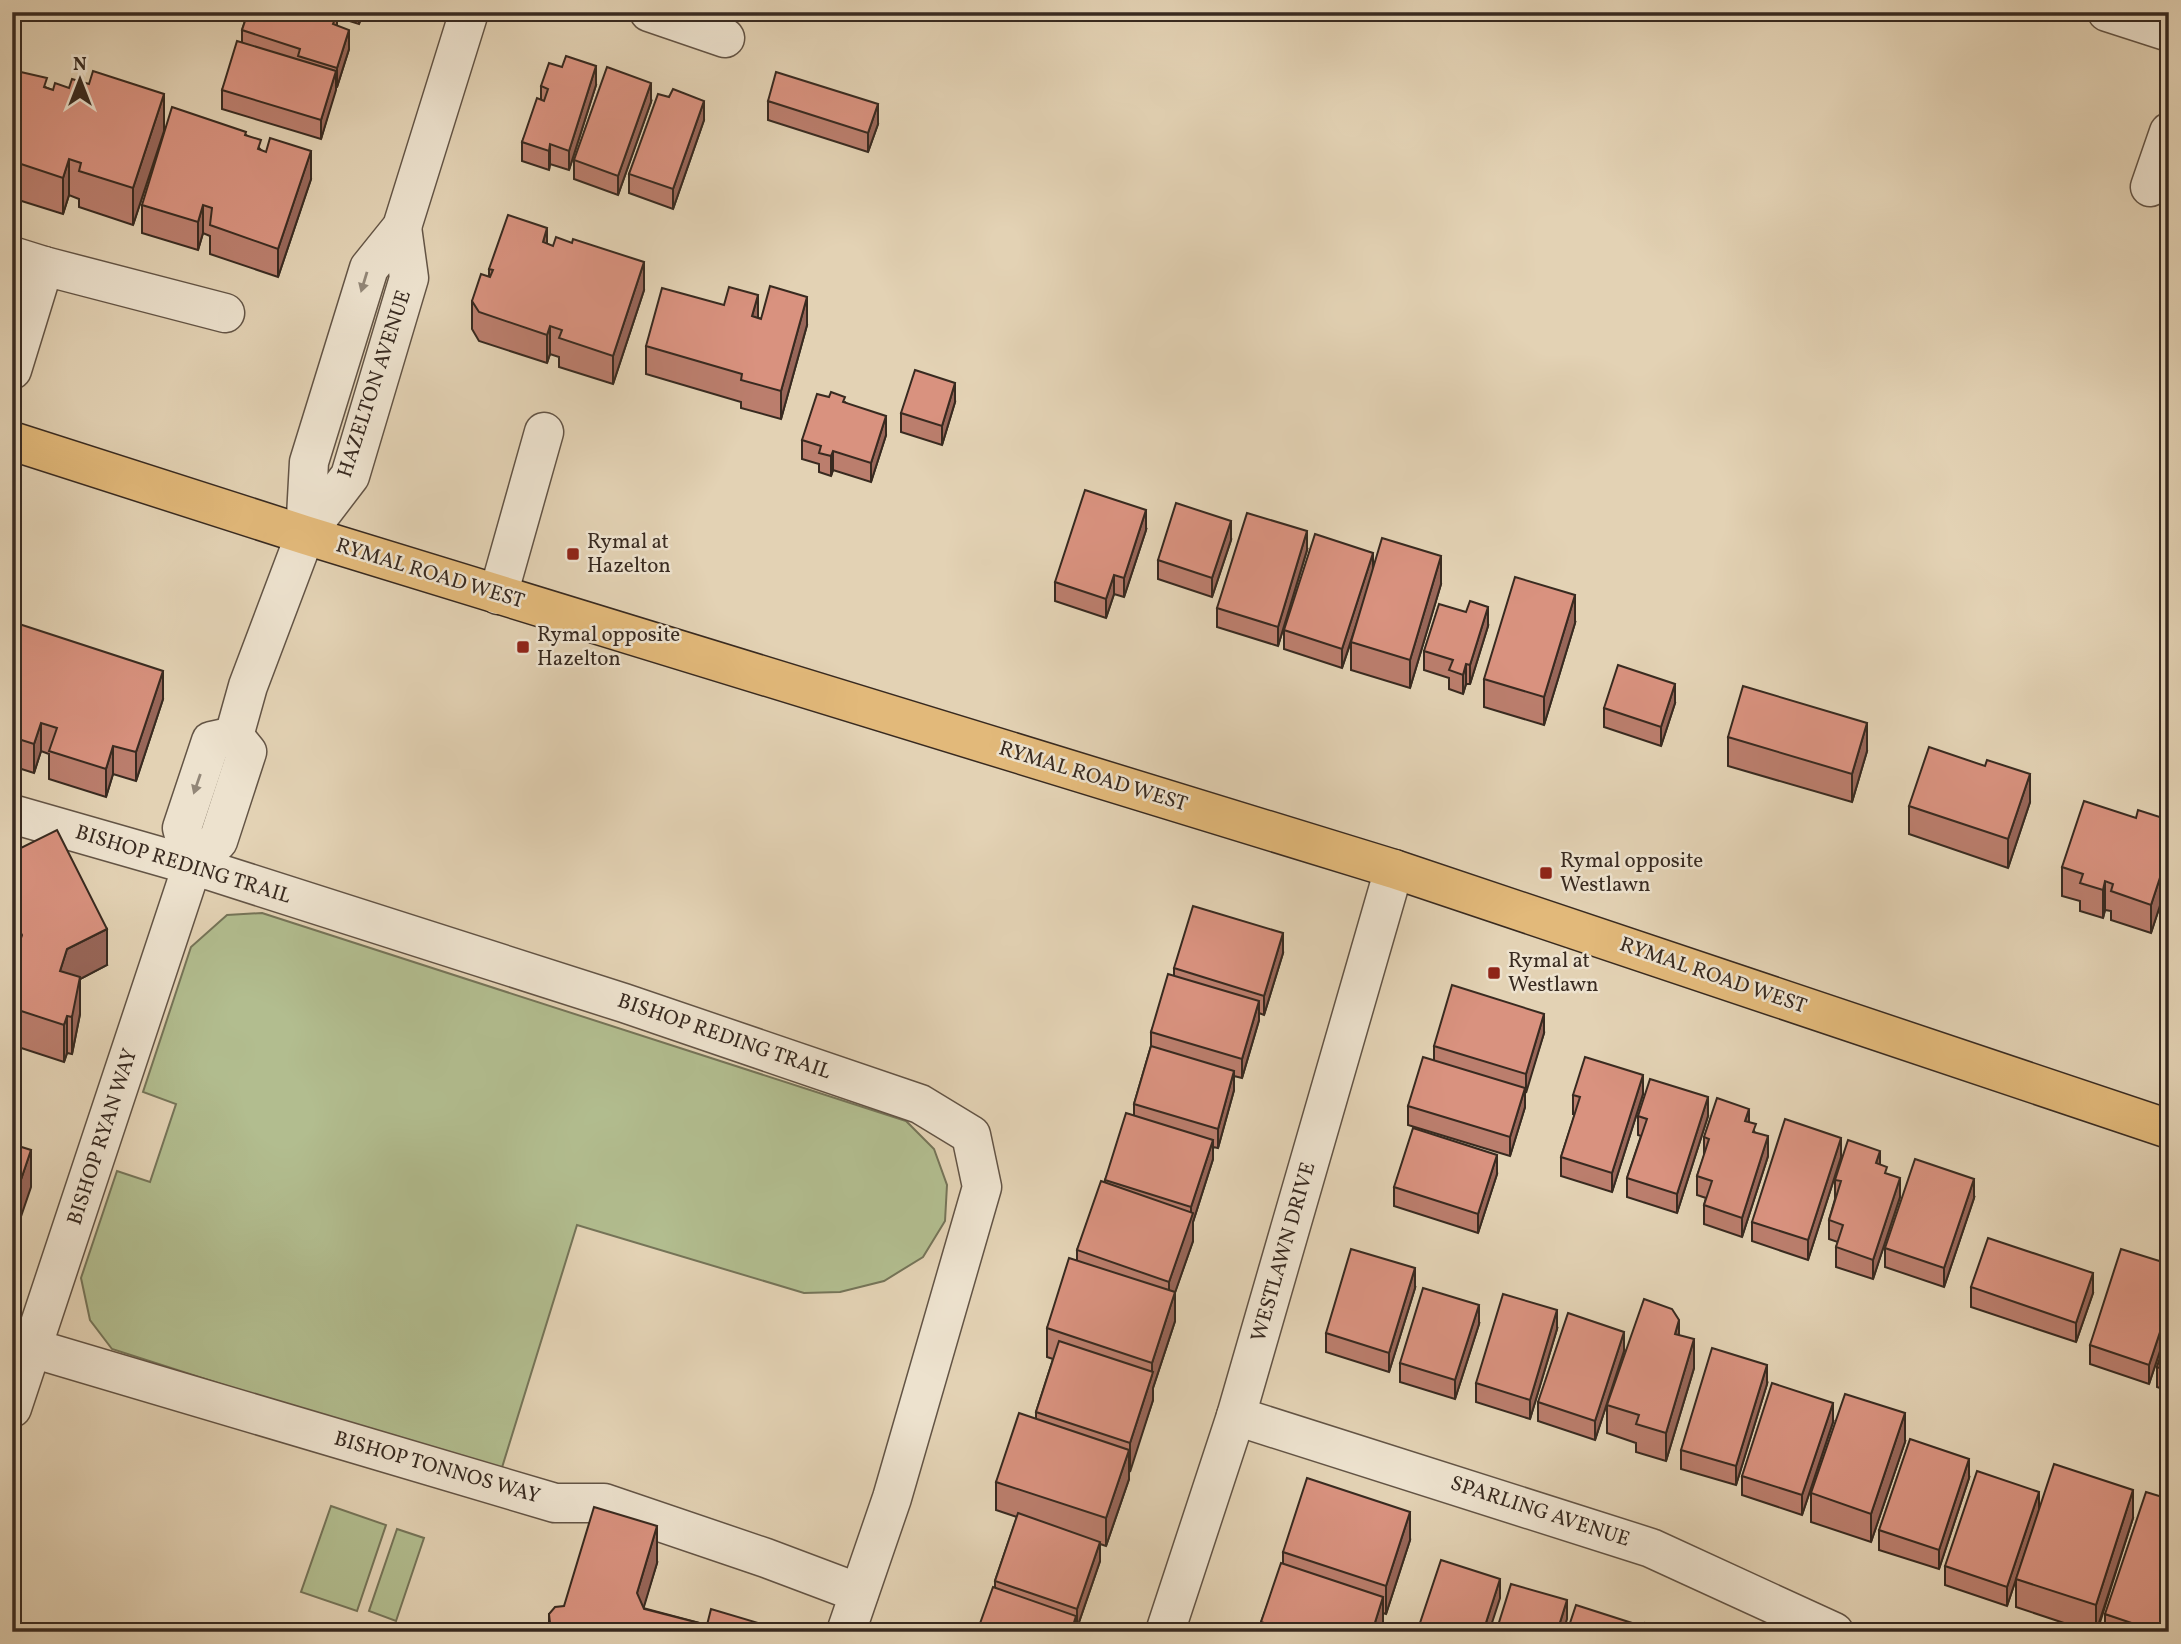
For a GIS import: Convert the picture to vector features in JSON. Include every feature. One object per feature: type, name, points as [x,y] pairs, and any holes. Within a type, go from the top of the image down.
[{"type":"main road","name":"RYMAL ROAD WEST","points":[[12,441],[304,535],[1394,869],[2169,1129]]},
{"type":"street","name":"HAZELTON AVENUE","points":[[304,535],[350,476],[409,278],[402,227],[469,12]]},
{"type":"street","points":[[649,12],[724,38]]},
{"type":"street","points":[[2107,12],[2169,32]]},
{"type":"street","points":[[2150,187],[2169,132]]},
{"type":"street","points":[[12,370],[28,261],[225,313]]},
{"type":"street","points":[[498,595],[544,432]]},
{"type":"street","name":"BISHOP RYAN WAY","points":[[12,1408],[22,1346],[192,866],[218,841],[247,752],[234,736],[248,686],[304,535]]},
{"type":"street","name":"BISHOP REDING TRAIL","points":[[12,814],[192,866],[624,1003],[920,1104],[971,1135],[982,1187],[892,1497],[846,1632]]},
{"type":"street","name":"WESTLAWN DRIVE","points":[[1165,1632],[1236,1416],[1394,869]]},
{"type":"street","name":"BISHOP TONNOS WAY","points":[[22,1346],[555,1503],[604,1503],[859,1593]]},
{"type":"street","name":"SPARLING AVENUE","points":[[1236,1416],[1651,1548],[1834,1632]]},
{"type":"green space","points":[[262,913],[906,1121],[934,1149],[947,1185],[945,1221],[923,1257],[884,1281],[840,1292],[804,1293],[577,1225],[500,1474],[112,1349],[90,1320],[81,1278],[117,1171],[150,1182],[176,1104],[143,1092],[191,947],[227,915]]},
{"type":"green space","points":[[331,1506],[386,1525],[357,1611],[301,1592]]},
{"type":"green space","points":[[397,1529],[424,1538],[396,1621],[369,1611]]},
{"type":"building","points":[[248,12],[337,14],[333,24],[349,30],[337,68],[298,56],[300,49],[242,30]]},
{"type":"building","points":[[237,41],[336,71],[321,120],[222,90]]},
{"type":"building","points":[[566,56],[596,66],[569,151],[550,144],[549,151],[522,142],[537,98],[544,101],[548,89],[541,86],[549,63],[562,67]]},
{"type":"building","points":[[607,67],[651,83],[618,176],[574,160]]},
{"type":"building","points":[[12,70],[47,78],[44,87],[53,90],[55,83],[69,88],[72,79],[89,84],[93,71],[164,94],[133,188],[79,171],[81,163],[69,159],[63,178],[12,161]]},
{"type":"building","points":[[776,72],[878,104],[868,133],[768,101]]},
{"type":"building","points":[[673,89],[704,101],[673,189],[629,174],[658,94],[669,97]]},
{"type":"building","points":[[172,107],[246,132],[245,135],[261,140],[258,149],[266,152],[270,138],[311,151],[278,249],[210,225],[212,208],[203,205],[198,222],[142,205]]},
{"type":"building","points":[[508,215],[547,228],[543,242],[553,246],[556,237],[572,243],[573,239],[644,262],[613,356],[559,338],[562,330],[550,326],[547,335],[479,312],[472,301],[481,274],[490,277],[493,270],[489,269]]},
{"type":"building","points":[[770,286],[807,297],[781,391],[741,380],[742,374],[646,346],[662,288],[724,305],[729,287],[758,295],[752,316],[761,319]]},
{"type":"building","points":[[915,370],[955,383],[942,426],[901,413]]},
{"type":"building","points":[[831,392],[845,397],[843,402],[886,416],[871,463],[833,451],[831,456],[819,453],[821,446],[802,440],[817,394],[829,397]]},
{"type":"building","points":[[1085,490],[1146,510],[1124,578],[1114,575],[1106,599],[1055,582]]},
{"type":"building","points":[[1176,503],[1231,521],[1212,578],[1158,560]]},
{"type":"building","points":[[1247,513],[1307,531],[1278,627],[1217,608]]},
{"type":"building","points":[[1315,534],[1373,553],[1342,649],[1284,630]]},
{"type":"building","points":[[1382,538],[1441,556],[1410,660],[1351,642]]},
{"type":"building","points":[[1515,577],[1575,595],[1544,697],[1484,679]]},
{"type":"building","points":[[1470,601],[1488,607],[1470,665],[1466,664],[1463,675],[1449,670],[1453,660],[1424,651],[1439,604],[1466,612]]},
{"type":"building","points":[[13,622],[163,671],[136,752],[113,746],[106,769],[49,751],[57,728],[41,723],[34,744],[12,737]]},
{"type":"building","points":[[1618,665],[1675,684],[1661,727],[1604,708]]},
{"type":"building","points":[[1743,686],[1867,723],[1852,774],[1728,737]]},
{"type":"building","points":[[1929,747],[1985,766],[1987,760],[2030,774],[2008,839],[1909,806]]},
{"type":"building","points":[[2084,801],[2136,818],[2138,810],[2169,820],[2169,850],[2151,905],[2111,891],[2113,884],[2105,881],[2103,890],[2080,883],[2083,874],[2062,867]]},
{"type":"building","points":[[57,830],[107,929],[67,949],[60,971],[80,977],[72,1017],[67,1016],[64,1025],[12,1008],[12,964],[22,935],[12,916],[12,847],[19,849]]},
{"type":"building","points":[[1193,906],[1283,933],[1264,996],[1174,968]]},
{"type":"building","points":[[1168,974],[1259,1001],[1242,1059],[1151,1032]]},
{"type":"building","points":[[1452,985],[1544,1014],[1526,1074],[1434,1046]]},
{"type":"building","points":[[1151,1046],[1234,1071],[1218,1129],[1134,1104]]},
{"type":"building","points":[[1423,1057],[1525,1088],[1510,1137],[1408,1106]]},
{"type":"building","points":[[1585,1057],[1643,1075],[1612,1173],[1561,1157],[1580,1097],[1573,1095]]},
{"type":"building","points":[[1650,1079],[1708,1097],[1677,1194],[1627,1178],[1647,1119],[1638,1116]]},
{"type":"building","points":[[1717,1098],[1749,1109],[1745,1121],[1756,1124],[1753,1132],[1768,1136],[1742,1218],[1704,1205],[1712,1181],[1697,1176],[1709,1139],[1704,1137]]},
{"type":"building","points":[[1126,1113],[1213,1140],[1191,1207],[1105,1180]]},
{"type":"building","points":[[1785,1119],[1841,1138],[1808,1240],[1752,1222]]},
{"type":"building","points":[[1413,1128],[1497,1155],[1478,1214],[1394,1187]]},
{"type":"building","points":[[1848,1140],[1880,1151],[1876,1163],[1887,1167],[1885,1173],[1900,1178],[1873,1260],[1836,1247],[1843,1225],[1829,1220],[1841,1181],[1835,1180]]},
{"type":"building","points":[[12,1144],[31,1150],[12,1206]]},
{"type":"building","points":[[1915,1159],[1974,1179],[1944,1268],[1885,1248]]},
{"type":"building","points":[[1101,1181],[1193,1213],[1169,1282],[1077,1250]]},
{"type":"building","points":[[1988,1238],[2093,1273],[2076,1323],[1971,1287]]},
{"type":"building","points":[[1351,1249],[1415,1268],[1389,1353],[1326,1333]]},
{"type":"building","points":[[2121,1249],[2169,1264],[2169,1305],[2149,1365],[2090,1345]]},
{"type":"building","points":[[1069,1258],[1175,1292],[1152,1363],[1047,1328]]},
{"type":"building","points":[[1423,1288],[1479,1305],[1455,1380],[1400,1363]]},
{"type":"building","points":[[1503,1294],[1557,1310],[1530,1400],[1476,1383]]},
{"type":"building","points":[[1644,1299],[1672,1309],[1679,1320],[1675,1334],[1694,1339],[1666,1433],[1636,1424],[1639,1415],[1607,1405]]},
{"type":"building","points":[[1568,1313],[1624,1332],[1595,1421],[1538,1402]]},
{"type":"building","points":[[2169,1332],[2169,1371],[2157,1367]]},
{"type":"building","points":[[1059,1341],[1153,1372],[1130,1443],[1036,1412]]},
{"type":"building","points":[[1712,1348],[1767,1365],[1736,1466],[1681,1450]]},
{"type":"building","points":[[1772,1383],[1833,1403],[1802,1495],[1742,1476]]},
{"type":"building","points":[[1845,1394],[1905,1413],[1871,1514],[1811,1493]]},
{"type":"building","points":[[1019,1413],[1129,1450],[1106,1518],[996,1482]]},
{"type":"building","points":[[1910,1439],[1969,1459],[1939,1550],[1879,1530]]},
{"type":"building","points":[[2054,1464],[2133,1490],[2096,1605],[2016,1579]]},
{"type":"building","points":[[1977,1471],[2039,1492],[2007,1587],[1945,1566]]},
{"type":"building","points":[[1307,1478],[1410,1512],[1386,1586],[1283,1552]]},
{"type":"building","points":[[2146,1492],[2169,1499],[2169,1632],[2158,1632],[2105,1614]]},
{"type":"building","points":[[594,1507],[657,1526],[637,1593],[644,1609],[707,1625],[711,1609],[788,1632],[555,1632],[549,1614],[555,1607],[564,1606]]},
{"type":"building","points":[[1018,1513],[1100,1542],[1077,1609],[995,1581]]},
{"type":"building","points":[[1441,1560],[1500,1579],[1483,1632],[1417,1632]]},
{"type":"building","points":[[1281,1563],[1383,1597],[1372,1632],[1291,1632],[1261,1622]]},
{"type":"building","points":[[1511,1584],[1567,1600],[1557,1632],[1496,1632]]},
{"type":"building","points":[[993,1587],[1076,1616],[1071,1632],[977,1632]]},
{"type":"building","points":[[1576,1605],[1632,1623],[1629,1632],[1567,1632]]},
{"type":"building","points":[[1645,1623],[1670,1632],[1642,1632]]},
{"type":"place","name":"Rymal at Hazelton","points":[[573,554]]},
{"type":"place","name":"Rymal opposite Hazelton","points":[[523,647]]},
{"type":"place","name":"Rymal opposite Westlawn","points":[[1546,873]]},
{"type":"place","name":"Rymal at Westlawn","points":[[1494,973]]}]
